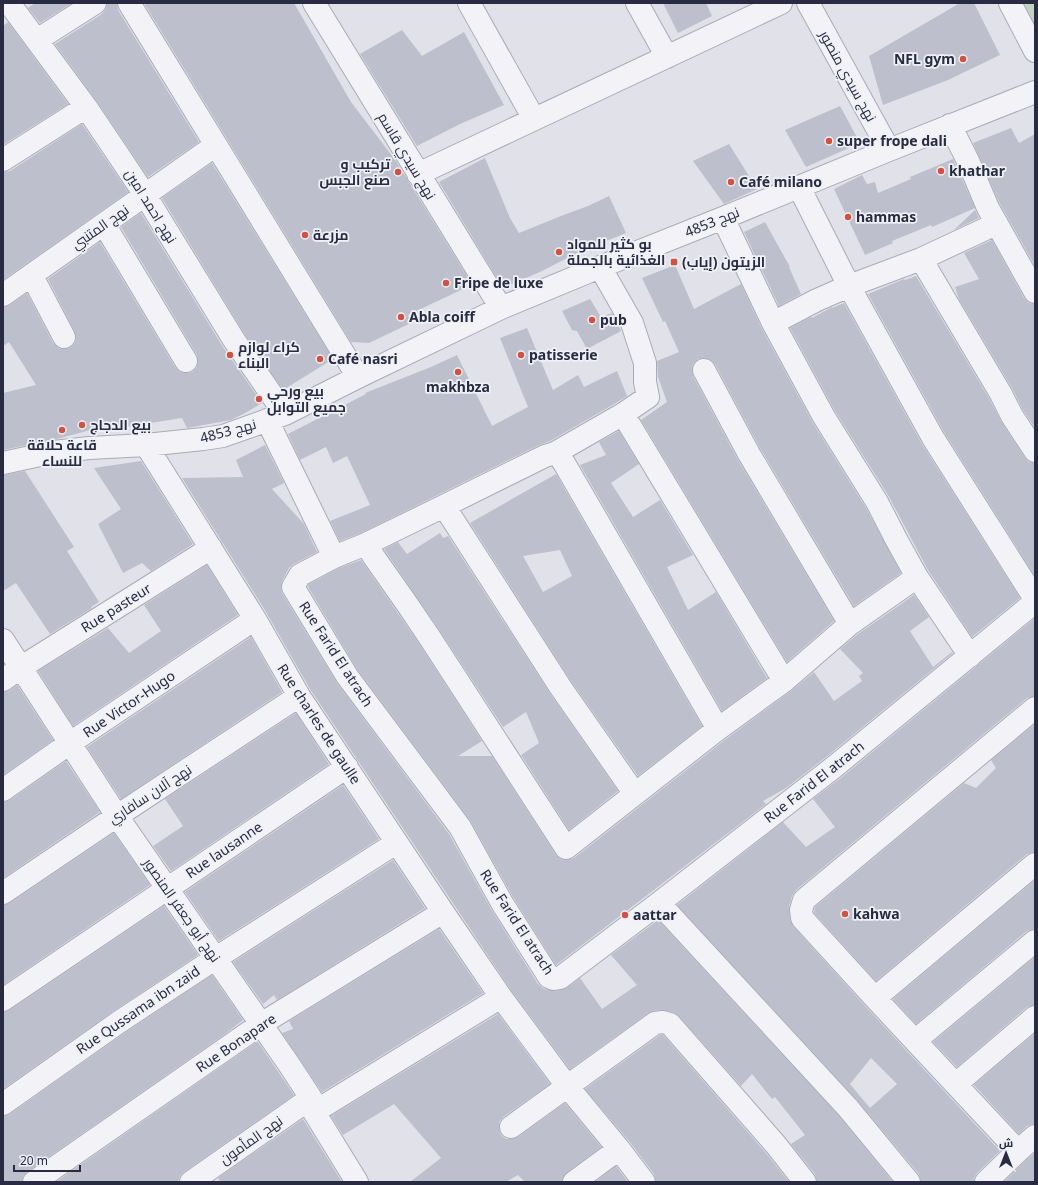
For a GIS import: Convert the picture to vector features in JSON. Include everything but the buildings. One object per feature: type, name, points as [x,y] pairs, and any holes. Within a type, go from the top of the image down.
[{"type":"street","points":[[37,40],[95,3]]},
{"type":"street","points":[[129,3],[358,377]]},
{"type":"street","name":"نهج سيدي قاسم","points":[[314,3],[501,308]]},
{"type":"street","points":[[470,3],[534,119]]},
{"type":"street","points":[[637,3],[667,56]]},
{"type":"street","points":[[418,174],[781,3]]},
{"type":"street","name":"نهج سيدي منصور","points":[[808,3],[889,150]]},
{"type":"street","points":[[1010,3],[1035,51]]},
{"type":"street","name":"نهج احمد امين","points":[[10,14],[37,40],[86,107],[145,195],[234,340],[276,417]]},
{"type":"street","name":"نهج 4853","points":[[3,463],[89,448],[146,445],[222,436],[276,417],[501,308],[600,266],[1035,92]]},
{"type":"street","points":[[3,160],[86,107]]},
{"type":"street","points":[[950,125],[996,224],[1035,292]]},
{"type":"street","name":"نهج المتنبي","points":[[3,295],[216,146]]},
{"type":"street","points":[[799,187],[849,286],[933,438],[1035,601]]},
{"type":"street","points":[[723,218],[773,323],[824,417],[877,502],[917,577],[970,656]]},
{"type":"street","points":[[104,224],[186,361]]},
{"type":"street","points":[[773,323],[817,300],[849,286],[921,259],[996,224]]},
{"type":"street","points":[[921,259],[1001,394],[1012,416],[1035,450]]},
{"type":"street","points":[[276,417],[334,557],[366,544],[545,456],[555,453],[623,414],[648,397],[645,382],[645,363],[632,323],[600,266]]},
{"type":"street","points":[[32,276],[64,336]]},
{"type":"street","points":[[704,370],[749,454],[850,624]]},
{"type":"street","points":[[623,414],[784,681]]},
{"type":"street","name":"Rue charles de gaulle","points":[[146,445],[255,619],[299,696],[501,998],[567,1086],[644,1182]]},
{"type":"street","points":[[555,453],[564,463],[718,729]]},
{"type":"street","points":[[444,506],[561,688],[636,794]]},
{"type":"street","points":[[366,544],[430,638],[566,848],[718,729],[784,681],[850,624],[917,577]]},
{"type":"street","name":"Rue pasteur","points":[[3,680],[211,548]]},
{"type":"street","name":"Rue Farid El atrach","points":[[334,557],[300,575],[293,587],[347,676],[460,827],[502,903],[549,977],[554,979],[560,978],[834,767],[1035,601]]},
{"type":"street","name":"Rue Victor-Hugo","points":[[3,790],[70,743],[255,619]]},
{"type":"street","name":"نهج أبو جعفر المنصور","points":[[3,640],[117,816],[288,1063],[356,1182]]},
{"type":"street","name":"نهج آلان سافاري","points":[[3,893],[299,696]]},
{"type":"street","points":[[1018,1151],[802,918],[801,910],[804,900],[1035,708]]},
{"type":"street","name":"Rue lausanne","points":[[3,1000],[347,767]]},
{"type":"street","name":"Rue Qussama ibn zaid","points":[[3,1104],[119,1022],[396,842]]},
{"type":"street","points":[[875,998],[1035,864]]},
{"type":"street","points":[[659,903],[848,1108],[910,1182]]},
{"type":"street","name":"Rue Bonapare","points":[[34,1182],[261,1024],[443,912]]},
{"type":"street","points":[[916,1040],[1035,941]]},
{"type":"street","name":"نهج المأمون","points":[[191,1182],[312,1105],[501,998]]},
{"type":"street","points":[[956,1084],[1035,1017]]},
{"type":"street","points":[[510,1127],[654,1023],[663,1022],[670,1024],[776,1145],[805,1182]]},
{"type":"street","points":[[986,1182],[1035,1136]]},
{"type":"street","points":[[574,1182],[619,1149]]},
{"type":"green space","points":[[1013,3],[1035,3],[1035,44]]},
{"type":"place","name":"NFL gym","points":[[963,59]]},
{"type":"place","name":"super frope dali","points":[[829,141]]},
{"type":"place","name":"khathar","points":[[941,171]]},
{"type":"place","name":"تركيب و صنع الجبس","points":[[398,172]]},
{"type":"place","name":"Café milano","points":[[731,182]]},
{"type":"place","name":"hammas","points":[[848,217]]},
{"type":"place","name":"مزرعة","points":[[305,235]]},
{"type":"place","name":"بو كثير للمواد الغذائية بالجملة","points":[[559,252]]},
{"type":"place","name":"الزيتون (إياب)","points":[[674,262]]},
{"type":"place","name":"Fripe de luxe","points":[[446,283]]},
{"type":"place","name":"Abla coiff","points":[[401,317]]},
{"type":"place","name":"pub","points":[[592,320]]},
{"type":"place","name":"كراء لوازم البناء","points":[[230,355]]},
{"type":"place","name":"patisserie","points":[[521,355]]},
{"type":"place","name":"Café nasri","points":[[320,359]]},
{"type":"place","name":"makhbza","points":[[458,372]]},
{"type":"place","name":"بيع ورحي جميع التوابل","points":[[259,399]]},
{"type":"place","name":"بيع الدجاج","points":[[82,425]]},
{"type":"place","name":"قاعة حلاقة للنساء","points":[[62,430]]},
{"type":"place","name":"kahwa","points":[[845,914]]},
{"type":"place","name":"aattar","points":[[625,915]]}]
